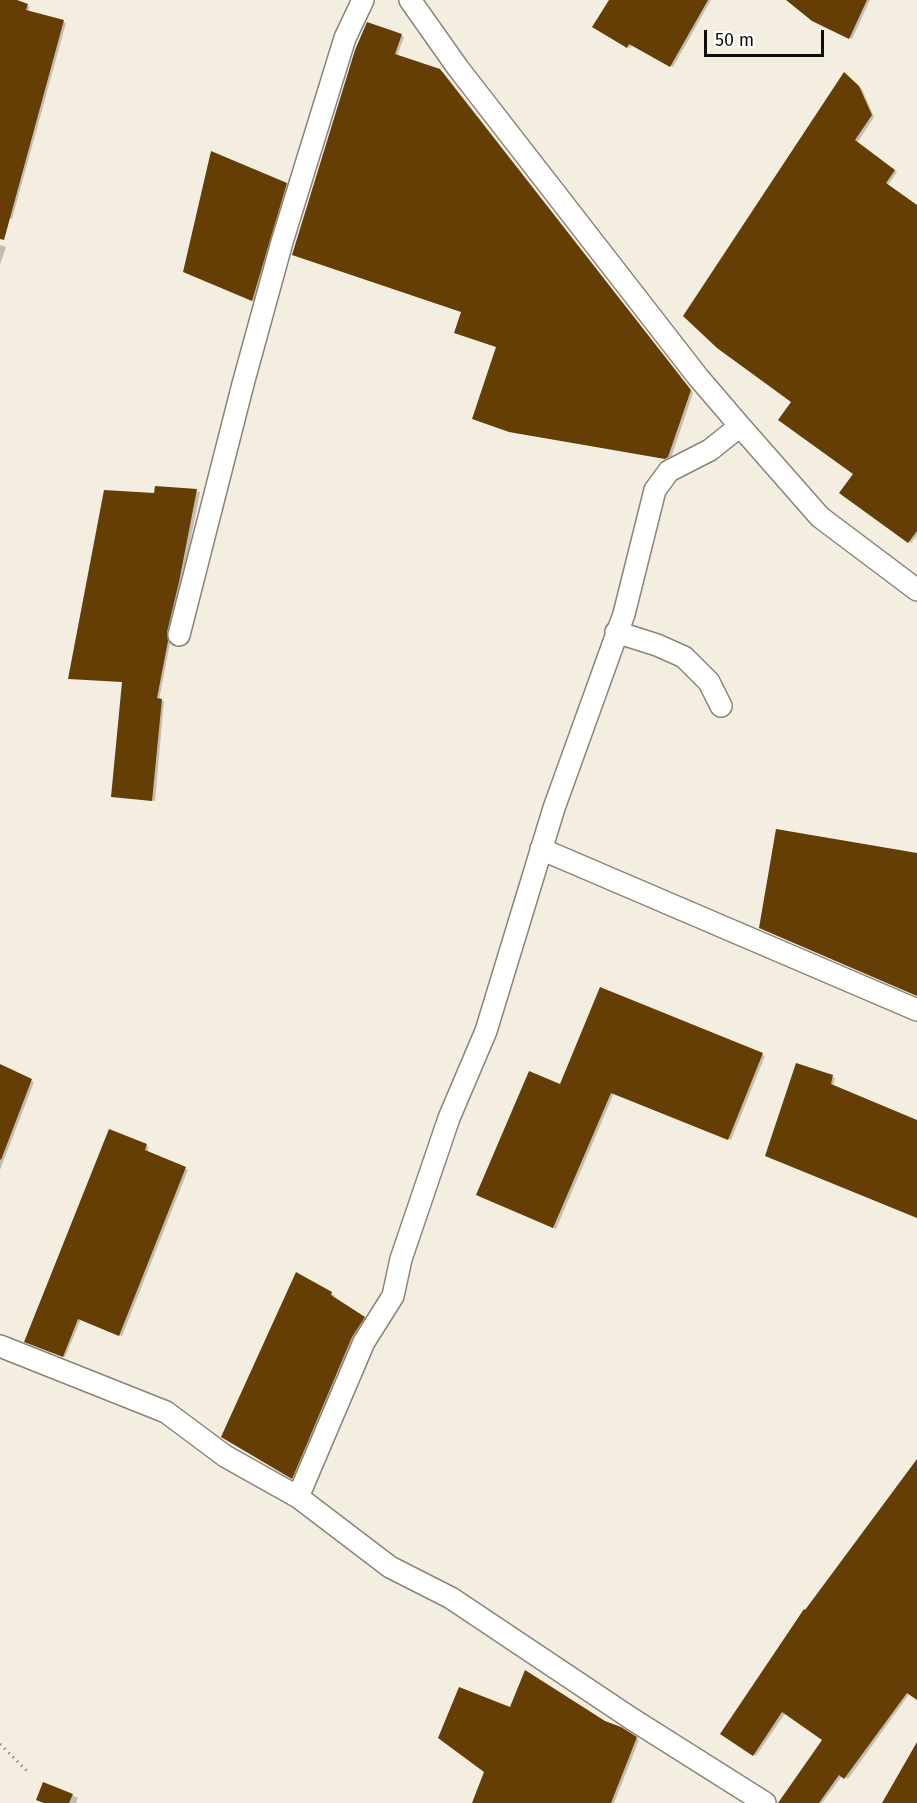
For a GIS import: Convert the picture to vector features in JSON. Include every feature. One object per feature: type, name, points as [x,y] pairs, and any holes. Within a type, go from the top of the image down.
[{"type":"street","points":[[179,635],[282,242],[345,38],[363,0]]},
{"type":"street","points":[[410,0],[465,77],[692,369],[740,426],[820,517],[917,590]]},
{"type":"street","points":[[298,1497],[364,1342],[393,1296],[401,1259],[449,1118],[486,1031],[554,808],[624,614],[655,490],[669,471],[710,450],[740,426]]},
{"type":"street","points":[[616,632],[657,645],[684,657],[709,681],[721,706]]},
{"type":"street","points":[[541,849],[917,1010]]},
{"type":"street","points":[[0,1346],[166,1412],[225,1456],[298,1497],[390,1568],[451,1598],[632,1719],[765,1803]]},
{"type":"path","points":[[0,1744],[29,1773]]},
{"type":"building","points":[[0,0],[17,0],[28,4],[26,10],[64,20],[4,240],[0,239]]},
{"type":"building","points":[[609,0],[708,0],[670,67],[629,44],[627,48],[592,27]]},
{"type":"building","points":[[786,0],[867,0],[849,39],[812,21]]},
{"type":"building","points":[[367,22],[402,34],[395,54],[440,69],[691,390],[668,457],[665,459],[509,432],[472,419],[496,347],[454,333],[461,312],[292,255],[355,50]]},
{"type":"building","points":[[844,72],[859,86],[872,115],[855,140],[895,170],[886,183],[917,205],[917,531],[908,543],[839,493],[853,474],[778,420],[791,402],[717,348],[683,316]]},
{"type":"building","points":[[211,151],[287,183],[252,301],[183,272]]},
{"type":"building","points":[[155,486],[197,489],[167,632],[168,641],[157,698],[162,699],[152,801],[111,797],[122,682],[68,679],[104,490],[154,493]]},
{"type":"building","points":[[776,829],[917,853],[917,996],[759,928]]},
{"type":"building","points":[[600,987],[763,1053],[728,1140],[611,1093],[553,1228],[476,1195],[529,1071],[560,1084]]},
{"type":"building","points":[[796,1063],[833,1075],[831,1084],[917,1120],[917,1218],[765,1156]]},
{"type":"building","points":[[0,1064],[32,1079],[1,1160],[0,1159]]},
{"type":"building","points":[[109,1129],[147,1144],[145,1150],[186,1167],[119,1336],[78,1319],[63,1357],[24,1342]]},
{"type":"building","points":[[296,1272],[332,1292],[331,1295],[365,1317],[352,1337],[292,1479],[221,1437]]},
{"type":"building","points":[[917,1459],[917,1700],[907,1693],[844,1779],[839,1775],[819,1803],[778,1803],[822,1740],[782,1712],[753,1756],[720,1734],[804,1609]]},
{"type":"building","points":[[525,1670],[605,1721],[637,1737],[611,1803],[472,1803],[484,1772],[438,1738],[459,1687],[510,1707]]},
{"type":"building","points":[[917,1742],[917,1803],[882,1803]]},
{"type":"building","points":[[43,1782],[73,1794],[69,1803],[44,1803],[36,1800]]}]
